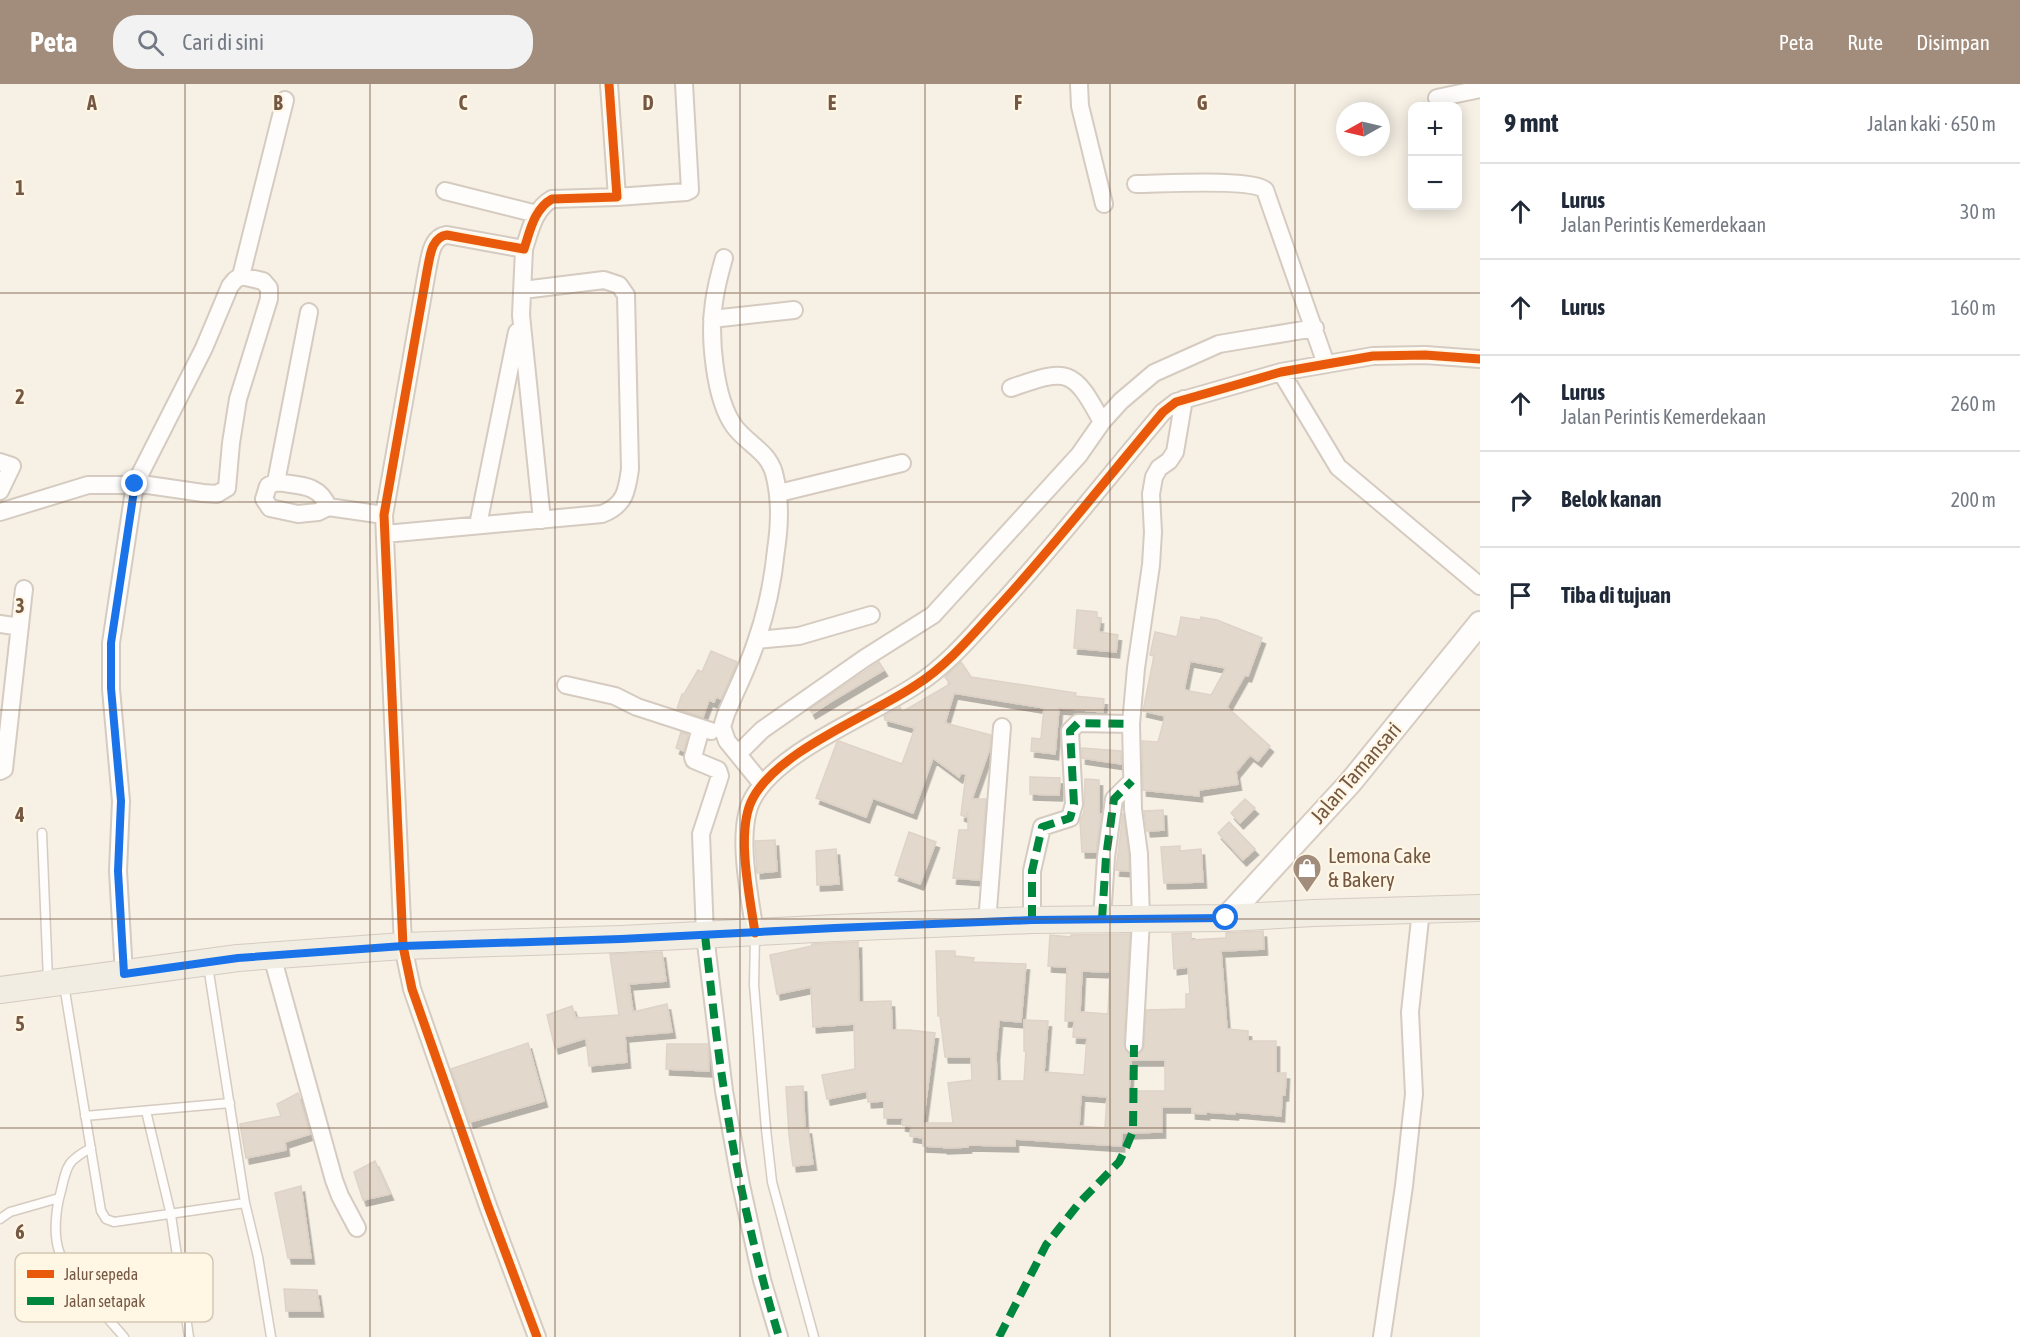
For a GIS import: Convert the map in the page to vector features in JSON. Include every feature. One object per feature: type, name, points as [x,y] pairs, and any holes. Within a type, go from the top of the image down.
[{"type":"main road","name":"Jalan Tamansari","points":[[1226,918],[1350,783],[1480,623]]},
{"type":"main road","points":[[0,990],[272,956],[403,946],[1032,920],[1226,918],[1313,913],[1480,909]]},
{"type":"street","points":[[609,84],[617,197]]},
{"type":"street","points":[[478,525],[521,315],[524,249],[537,214],[546,202],[552,200],[690,190],[684,84]]},
{"type":"street","points":[[1079,84],[1080,106],[1104,204]]},
{"type":"street","points":[[1437,98],[1480,89]]},
{"type":"street","points":[[124,974],[118,871],[121,801],[111,688],[111,643],[135,484],[204,348],[230,286],[241,276],[285,100]]},
{"type":"street","points":[[1136,184],[1236,183],[1261,186],[1269,198],[1324,359]]},
{"type":"street","points":[[445,191],[537,214]]},
{"type":"street","points":[[524,249],[447,235],[440,236],[435,241],[427,271],[384,515],[403,946],[416,999],[484,1195],[537,1337]]},
{"type":"street","points":[[724,258],[712,318],[718,390],[727,417],[740,434],[763,453],[773,470],[779,494],[779,528],[772,583],[757,640],[722,727],[730,746],[758,779]]},
{"type":"street","points":[[0,512],[88,485],[135,484],[203,494],[217,494],[227,488],[238,399],[269,299],[269,288],[263,281],[241,276]]},
{"type":"street","points":[[385,534],[602,514],[615,509],[621,503],[628,485],[630,468],[626,295],[619,285],[604,280],[523,290]]},
{"type":"street","points":[[712,318],[794,310]]},
{"type":"street","points":[[276,482],[309,312]]},
{"type":"street","points":[[521,315],[542,520]]},
{"type":"street","points":[[741,757],[762,730],[865,658],[933,615],[1079,455],[1102,422],[1121,401],[1154,373],[1218,344],[1316,332]]},
{"type":"street","points":[[752,933],[744,830],[758,779],[803,750],[918,685],[957,651],[1041,560],[1163,412],[1184,399],[1324,359],[1425,355],[1480,359]]},
{"type":"street","points":[[1281,372],[1338,467],[1480,586]]},
{"type":"street","points":[[1011,388],[1056,374],[1075,381],[1086,392],[1102,422]]},
{"type":"street","points":[[1134,1045],[1141,920],[1133,809],[1131,724],[1136,668],[1151,565],[1153,532],[1151,494],[1154,477],[1159,468],[1169,461],[1175,452],[1184,399]]},
{"type":"street","points":[[0,462],[12,466],[0,491]]},
{"type":"street","points":[[779,494],[902,463]]},
{"type":"street","points":[[328,507],[318,490],[276,482],[268,486],[264,499],[270,508],[298,514],[318,512],[328,507],[384,515]]},
{"type":"street","points":[[0,771],[4,769],[24,589]]},
{"type":"street","points":[[757,640],[799,636],[871,615]]},
{"type":"street","points":[[0,624],[20,627]]},
{"type":"street","points":[[566,685],[615,696],[637,707],[724,735]]},
{"type":"street","points":[[1032,920],[1032,871],[1042,827],[1070,818],[1074,804],[1070,731],[1077,723],[1131,724]]},
{"type":"street","points":[[701,728],[694,760],[718,770],[720,776],[701,834],[708,935],[724,1090],[736,1161],[762,1280],[779,1337]]},
{"type":"street","points":[[987,923],[1002,728]]},
{"type":"street","points":[[1102,919],[1106,856],[1114,799],[1132,781]]},
{"type":"street","points":[[1382,1337],[1404,1186],[1414,1094],[1410,1012],[1421,910]]},
{"type":"street","points":[[272,956],[334,1180],[357,1228]]},
{"type":"lane","points":[[42,833],[56,983],[86,1116],[101,1211],[106,1219],[114,1222],[245,1203]]},
{"type":"lane","points":[[752,933],[754,985],[772,1182],[814,1337]]},
{"type":"lane","points":[[208,963],[245,1203],[258,1257],[271,1337]]},
{"type":"lane","points":[[86,1116],[230,1103]]},
{"type":"lane","points":[[146,1111],[171,1215],[177,1253]]},
{"type":"lane","points":[[60,1253],[56,1233],[59,1198],[67,1166],[74,1157],[91,1148]]},
{"type":"lane","points":[[0,1219],[10,1212],[59,1198]]},
{"type":"lane","points":[[112,1322],[124,1337]]},
{"type":"lane","points":[[187,1322],[189,1337]]},
{"type":"building","points":[[1077,610],[1097,612],[1097,618],[1100,618],[1099,632],[1118,635],[1116,652],[1074,648]]},
{"type":"building","points":[[1181,617],[1200,620],[1201,617],[1217,620],[1262,638],[1248,676],[1245,675],[1227,707],[1270,746],[1258,761],[1250,755],[1236,772],[1238,784],[1199,790],[1199,796],[1143,790],[1142,741],[1158,742],[1165,716],[1143,711],[1154,656],[1150,655],[1155,632],[1177,637]],"holes":[[[1190,661],[1226,668],[1211,695],[1184,690]]]},
{"type":"building","points":[[711,651],[737,662],[721,699],[716,697],[714,702],[709,700],[703,717],[677,709],[682,694],[698,670],[702,672]]},
{"type":"building","points":[[879,662],[884,670],[812,713],[810,709]]},
{"type":"building","points":[[961,662],[971,677],[1104,699],[1103,712],[1059,708],[1055,754],[1031,751],[1032,738],[1041,739],[1044,708],[954,693],[945,723],[991,735],[990,748],[972,799],[986,799],[980,880],[953,878],[959,830],[968,830],[968,812],[966,817],[961,815],[966,774],[961,773],[959,777],[933,758],[913,813],[873,798],[866,817],[816,798],[839,741],[902,764],[915,728],[885,720],[884,716],[900,707],[902,712],[950,684],[945,677]]},
{"type":"building","points":[[681,732],[688,735],[684,751],[676,748]]},
{"type":"building","points":[[1082,748],[1121,751],[1121,764],[1082,758]]},
{"type":"building","points":[[1030,777],[1060,778],[1059,795],[1030,794]]},
{"type":"building","points":[[1085,779],[1099,780],[1099,814],[1101,814],[1096,852],[1082,852],[1080,821],[1084,812]]},
{"type":"building","points":[[1245,799],[1255,808],[1240,823],[1231,813]]},
{"type":"building","points":[[1163,810],[1164,830],[1147,831],[1144,811]]},
{"type":"building","points":[[1123,813],[1129,855],[1129,871],[1116,870]]},
{"type":"building","points":[[1229,822],[1255,849],[1243,860],[1218,833]]},
{"type":"building","points":[[909,832],[936,842],[920,884],[895,875]]},
{"type":"building","points":[[775,840],[777,871],[757,873],[755,841]]},
{"type":"building","points":[[1180,846],[1180,851],[1201,849],[1203,882],[1164,883],[1161,847]]},
{"type":"building","points":[[836,849],[839,884],[817,885],[816,851]]},
{"type":"building","points":[[1263,931],[1264,949],[1221,951],[1227,1029],[1248,1031],[1248,1041],[1276,1041],[1276,1073],[1286,1073],[1281,1116],[1235,1112],[1235,1114],[1192,1113],[1192,1107],[1162,1107],[1162,1132],[1122,1133],[1121,1146],[1015,1139],[1015,1146],[968,1145],[968,1147],[944,1148],[923,1146],[923,1138],[910,1136],[911,1127],[902,1125],[903,1118],[884,1118],[884,1101],[868,1102],[867,1091],[827,1099],[822,1075],[855,1069],[854,1024],[813,1027],[811,987],[777,994],[770,955],[812,946],[812,944],[858,942],[859,1002],[891,1001],[892,1030],[935,1033],[923,1123],[953,1123],[948,1083],[972,1080],[971,1057],[945,1057],[940,1016],[938,1016],[936,951],[955,951],[955,956],[974,958],[973,962],[1026,964],[1021,1022],[999,1020],[996,1055],[997,1081],[1024,1081],[1026,1051],[1024,1051],[1024,1020],[1048,1021],[1044,1072],[1084,1075],[1087,1038],[1073,1037],[1074,1021],[1065,1021],[1067,967],[1048,966],[1050,935],[1071,937],[1071,935],[1130,934],[1124,1044],[1128,1053],[1134,1055],[1142,1051],[1144,1046],[1146,1010],[1186,1009],[1186,994],[1190,994],[1188,967],[1174,969],[1172,934],[1191,933],[1191,940],[1226,938],[1226,933]],"holes":[[[1082,971],[1110,972],[1108,1014],[1080,1012]],[[1131,1060],[1165,1060],[1165,1091],[1129,1091]],[[1081,1095],[1107,1097],[1105,1128],[1079,1126]]]},
{"type":"building","points":[[662,952],[666,981],[629,984],[633,1012],[667,1004],[672,1032],[625,1036],[627,1062],[589,1066],[586,1038],[555,1048],[547,1015],[572,1006],[576,1018],[619,1015],[610,954]]},
{"type":"building","points":[[528,1043],[544,1101],[470,1122],[451,1069]]},
{"type":"building","points":[[667,1044],[708,1044],[709,1071],[666,1069]]},
{"type":"building","points":[[803,1086],[805,1128],[808,1128],[813,1164],[793,1166],[786,1087]]},
{"type":"building","points":[[298,1093],[310,1134],[285,1142],[286,1150],[246,1158],[240,1124],[281,1116],[277,1104]]},
{"type":"building","points":[[375,1161],[390,1194],[363,1200],[354,1172]]},
{"type":"building","points":[[301,1186],[311,1258],[288,1258],[275,1193]]},
{"type":"building","points":[[284,1289],[317,1290],[320,1311],[286,1311]]},
{"type":"marked path","points":[[1032,920],[1032,871],[1042,827],[1070,818],[1074,804],[1070,731],[1078,723],[1131,724]]},
{"type":"marked path","points":[[1102,919],[1106,857],[1114,799],[1132,781]]},
{"type":"marked path","points":[[705,935],[718,1052],[734,1153],[754,1245],[779,1337]]},
{"type":"marked path","points":[[999,1337],[1046,1245],[1080,1202],[1119,1162],[1125,1150],[1133,1131],[1134,1045]]},
{"type":"cycle path","points":[[537,1337],[488,1206],[412,989],[403,946],[384,515],[430,254],[434,244],[447,235],[524,249],[537,214],[552,199],[617,197],[609,84]]},
{"type":"cycle path","points":[[755,933],[745,864],[745,828],[753,798],[766,781],[783,764],[804,749],[897,697],[928,677],[949,659],[1041,559],[1163,412],[1176,402],[1281,372],[1373,356],[1425,355],[1480,359]]},
{"type":"place","name":"Lemona Cake & Bakery","points":[[1307,894]]},
{"type":"route","points":[[135,484],[111,643],[111,688],[121,801],[118,871],[124,974],[238,958],[403,946],[621,939],[1032,920],[1226,918]]}]
